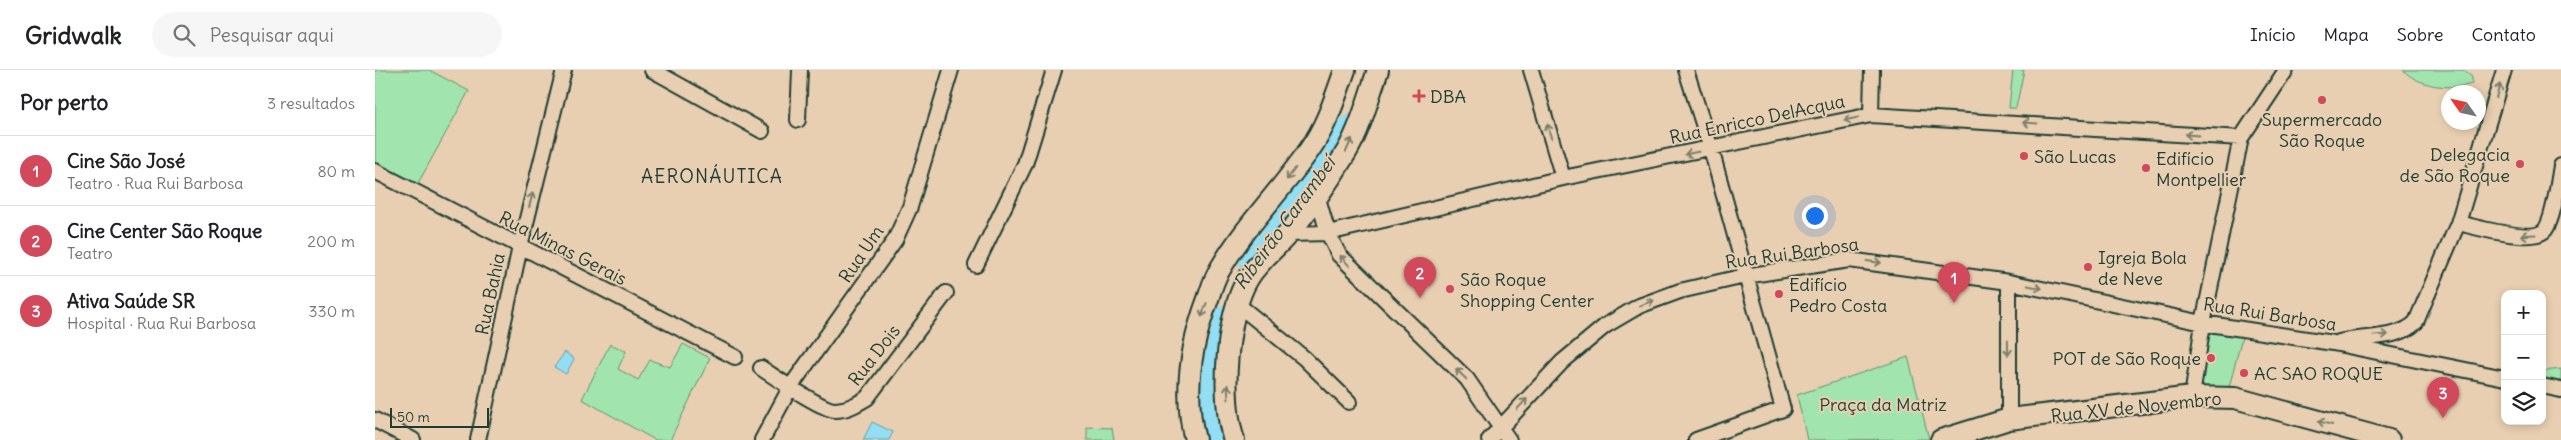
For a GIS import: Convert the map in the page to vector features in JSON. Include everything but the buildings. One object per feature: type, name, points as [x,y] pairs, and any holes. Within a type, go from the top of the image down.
[{"type":"main road","points":[[1195,440],[1191,424],[1190,381],[1193,343],[1218,272],[1310,149],[1327,120],[1345,70]]},
{"type":"main road","points":[[1234,440],[1227,394],[1227,360],[1237,304],[1250,275],[1288,234],[1347,150],[1378,70]]},
{"type":"main road","name":"Rua XV de Novembro","points":[[1941,440],[2009,419],[2192,397],[2235,398],[2389,440]]},
{"type":"street","name":"Rua Bahia","points":[[478,440],[519,247],[564,70]]},
{"type":"street","points":[[653,70],[762,131]]},
{"type":"street","points":[[798,120],[800,70]]},
{"type":"street","name":"Rua Um","points":[[762,440],[791,386],[895,240],[910,207],[951,70]]},
{"type":"street","points":[[976,265],[1025,164],[1054,70]]},
{"type":"street","points":[[1531,70],[1563,178]]},
{"type":"street","points":[[1686,70],[1711,149],[1783,408],[1696,440]]},
{"type":"street","points":[[1871,115],[1872,70]]},
{"type":"street","points":[[2192,397],[2203,323],[2241,138],[2286,70]]},
{"type":"street","points":[[2333,343],[2409,330],[2421,313],[2459,223],[2504,70]]},
{"type":"street","name":"Rua Enricco DelAcqua","points":[[1288,234],[1328,233],[1563,178],[1871,115],[2241,138]]},
{"type":"street","points":[[2459,223],[2526,237],[2538,234],[2545,230],[2561,166]]},
{"type":"street","name":"Rua Minas Gerais","points":[[375,171],[519,247],[735,356]]},
{"type":"street","points":[[1317,195],[1334,248],[1354,272],[1467,379],[1509,440]]},
{"type":"street","name":"Rua Rui Barbosa","points":[[1489,440],[1562,362],[1605,326],[1639,306],[1681,291],[1745,276],[1849,260],[2009,282],[2203,323],[2333,343],[2501,377]]},
{"type":"street","points":[[2009,282],[2009,419]]},
{"type":"street","name":"Rua Dois","points":[[761,368],[827,409],[843,410],[855,406],[867,398],[946,293]]},
{"type":"street","points":[[1237,304],[1304,358],[1349,402]]},
{"type":"street","points":[[2546,387],[2561,390]]},
{"type":"street","points":[[375,420],[413,440]]},
{"type":"green space","points":[[375,70],[429,70],[469,91],[416,187],[375,165]]},
{"type":"green space","points":[[2013,70],[2024,70],[2016,108],[2009,108]]},
{"type":"green space","points":[[2403,70],[2463,70],[2472,77],[2472,84],[2435,86],[2410,76]]},
{"type":"green space","points":[[2211,328],[2243,333],[2227,395],[2195,395]]},
{"type":"green space","points":[[610,344],[626,351],[618,369],[638,380],[650,360],[670,367],[683,344],[710,358],[670,440],[655,440],[582,399]]},
{"type":"green space","name":"Praça da Matriz","points":[[1908,357],[1929,439],[1807,440],[1797,395]]},
{"type":"green space","points":[[2561,369],[2561,385],[2546,383],[2546,371]]},
{"type":"green space","points":[[1087,427],[1112,428],[1114,440],[1087,440]]},
{"type":"water","points":[[565,352],[574,359],[566,374],[554,367]]},
{"type":"water","points":[[872,422],[893,432],[889,440],[863,440]]},
{"type":"waterway","name":"Ribeirão Carambeí","points":[[1251,264],[1317,178],[1350,127]]},
{"type":"waterway","name":"Ribeirão Carambeí","points":[[1218,440],[1213,408],[1214,378],[1227,316]]},
{"type":"place","name":"DBA","points":[[1419,96]]},
{"type":"place","name":"Supermercado São Roque","points":[[2322,100]]},
{"type":"place","name":"São Lucas","points":[[2024,156]]},
{"type":"place","name":"Delegacia de São Roque","points":[[2520,164]]},
{"type":"place","name":"Edifício Montpellier","points":[[2146,168]]},
{"type":"place","name":"Igreja Bola de Neve","points":[[2088,267]]},
{"type":"place","name":"São Roque Shopping Center","points":[[1450,289]]},
{"type":"place","name":"Edifício Pedro Costa","points":[[1779,294]]},
{"type":"place","name":"Cine Center São Roque","points":[[1420,298]]},
{"type":"place","name":"Cine São José","points":[[1954,303]]},
{"type":"place","name":"POT de São Roque","points":[[2211,358]]},
{"type":"place","name":"AC SAO ROQUE","points":[[2244,373]]},
{"type":"place","name":"Ativa Saúde SR","points":[[2443,418]]},
{"type":"district","name":"AERONÁUTICA","points":[[712,176]]}]
